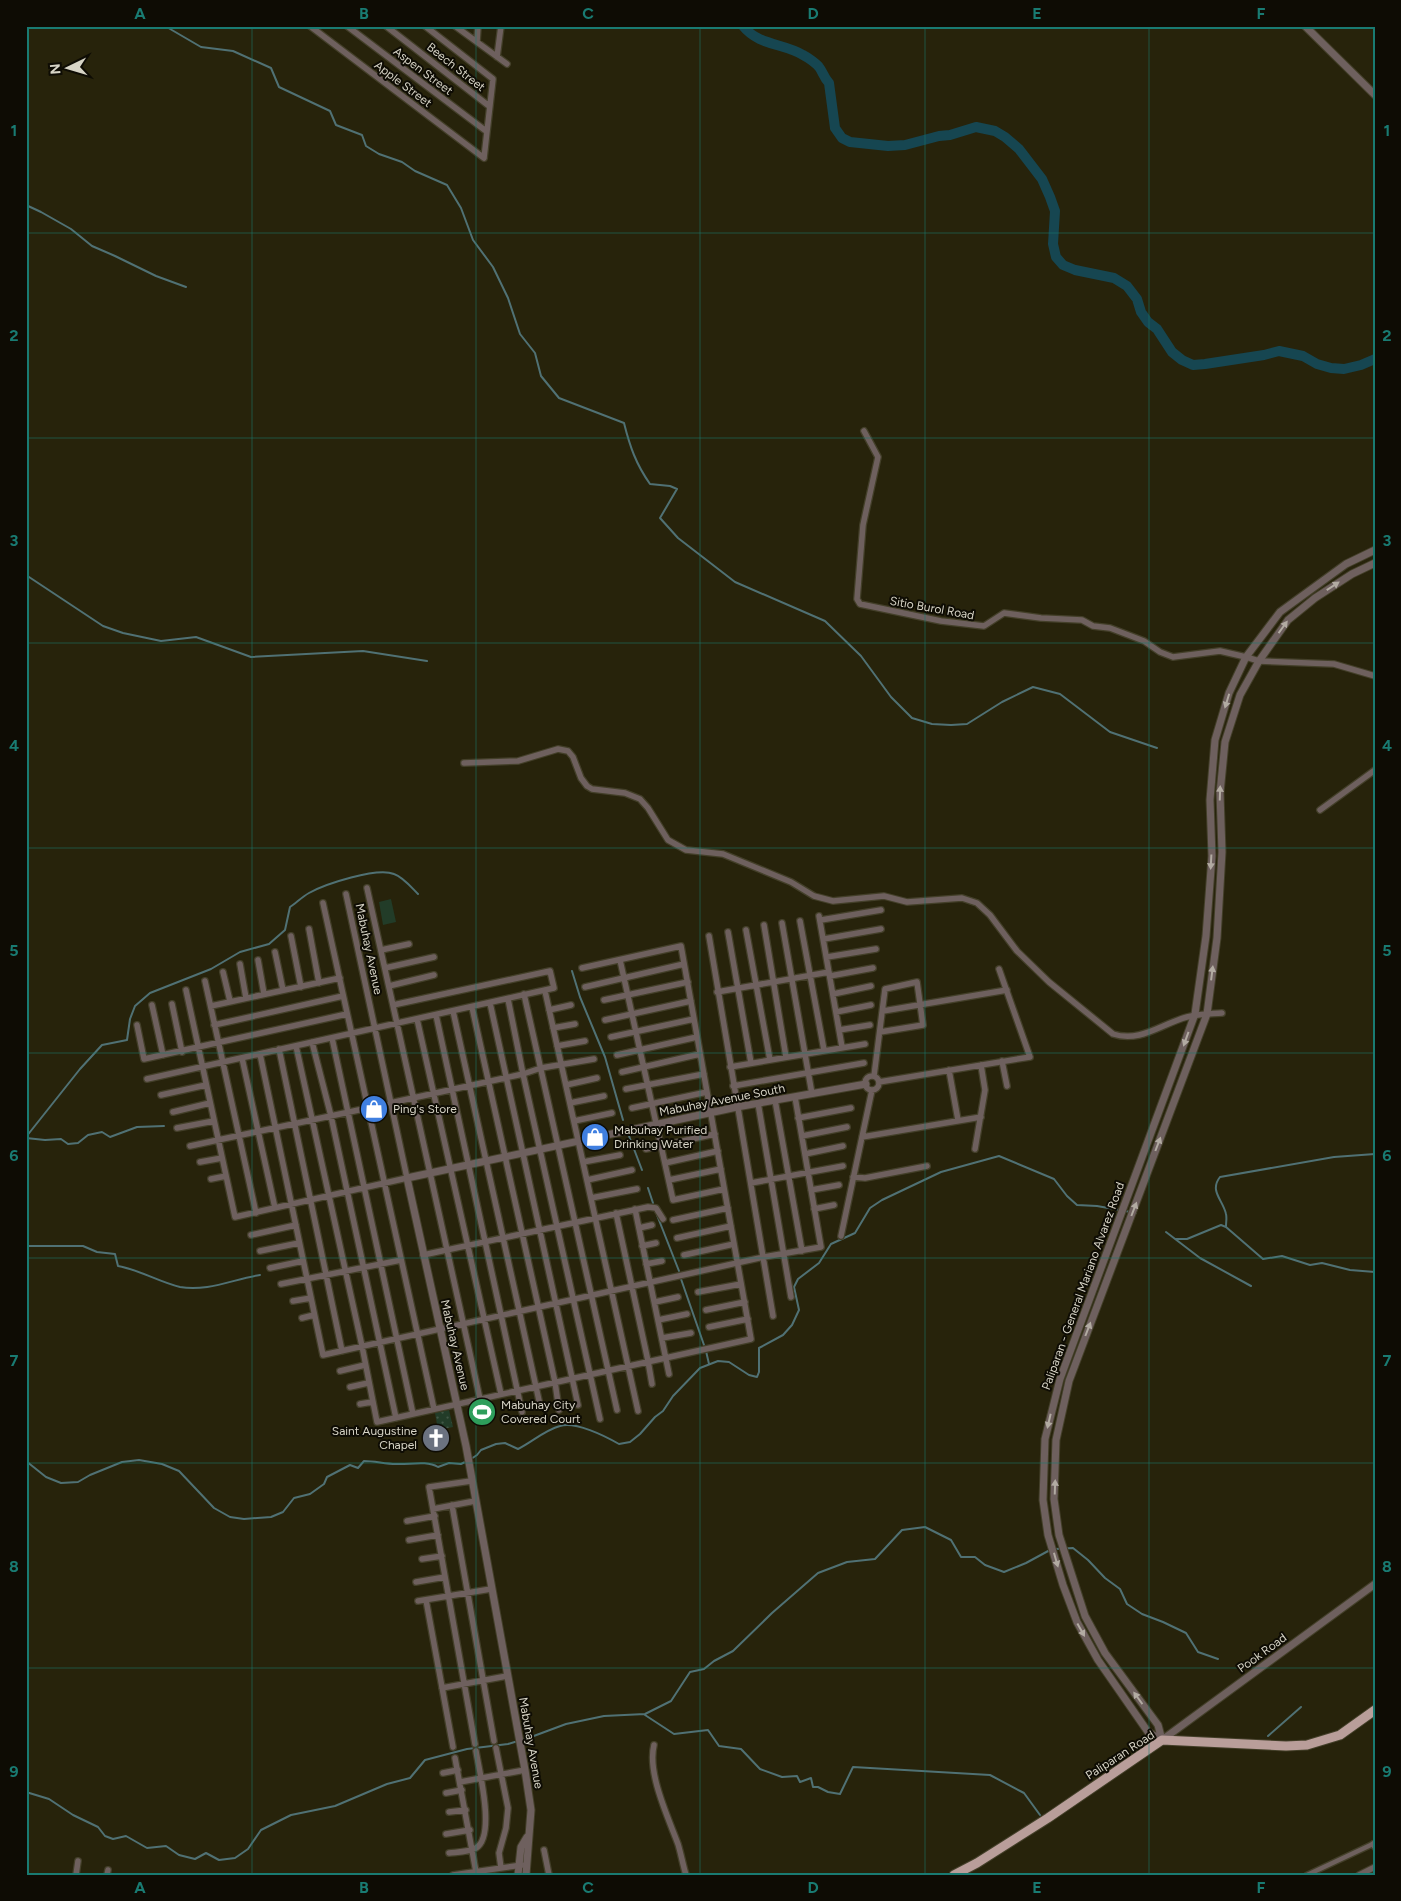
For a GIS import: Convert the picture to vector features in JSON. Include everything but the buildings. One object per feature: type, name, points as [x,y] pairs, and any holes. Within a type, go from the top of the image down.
[{"type":"main road","name":"Paliparan Road","points":[[954,1875],[977,1863],[1048,1818],[1162,1740],[1297,1746],[1320,1742],[1340,1735],[1375,1710]]},
{"type":"street","name":"Apple Street","points":[[310,26],[484,158],[486,131]]},
{"type":"street","name":"Aspen Street","points":[[347,26],[486,131]]},
{"type":"street","name":"Beech Street","points":[[386,26],[489,106]]},
{"type":"street","points":[[425,26],[493,79],[486,131]]},
{"type":"street","points":[[456,26],[507,64]]},
{"type":"street","points":[[477,42],[478,26]]},
{"type":"street","points":[[497,56],[501,26]]},
{"type":"street","points":[[1306,26],[1375,95]]},
{"type":"street","name":"Sitio Burol Road","points":[[864,431],[878,457],[863,525],[857,599],[860,604],[941,621],[984,626],[1004,612],[1041,618],[1082,620],[1093,626],[1110,628],[1144,641],[1160,652],[1173,657],[1220,651],[1259,661],[1334,664],[1375,676]]},
{"type":"street","name":"Paliparan - General Mariano Alvarez Road","points":[[1162,1740],[1148,1732],[1098,1660],[1076,1622],[1048,1535],[1044,1500],[1045,1439],[1060,1378],[1196,1014],[1206,936],[1212,856],[1210,800],[1215,740],[1229,693],[1246,657],[1280,612],[1310,588],[1346,564],[1375,550]]},
{"type":"street","name":"Paliparan - General Mariano Alvarez Road","points":[[1162,1740],[1158,1725],[1105,1653],[1085,1616],[1059,1535],[1054,1499],[1056,1440],[1069,1381],[1207,1014],[1217,938],[1222,852],[1220,794],[1226,742],[1240,695],[1259,661],[1288,620],[1315,598],[1352,574],[1375,563]]},
{"type":"street","points":[[464,763],[518,761],[558,749],[568,751],[587,786],[592,789],[625,793],[640,799],[648,808],[668,840],[686,850],[723,854],[791,882],[814,896],[833,901],[884,896],[907,902],[962,898],[977,903],[990,915],[1017,952],[1049,982],[1113,1034],[1122,1037],[1131,1038],[1142,1035],[1196,1014],[1222,1013]]},
{"type":"street","points":[[1320,810],[1375,770]]},
{"type":"street","points":[[367,888],[480,1399]]},
{"type":"street","name":"Mabuhay Avenue","points":[[346,894],[466,1446],[474,1501],[531,1810],[526,1875]]},
{"type":"street","points":[[323,903],[434,1409]]},
{"type":"street","points":[[842,1047],[820,918],[881,910]]},
{"type":"street","points":[[800,921],[824,1050]]},
{"type":"street","points":[[782,922],[812,1094]]},
{"type":"street","points":[[764,925],[786,1057]]},
{"type":"street","points":[[309,929],[319,983]]},
{"type":"street","points":[[824,939],[881,929]]},
{"type":"street","points":[[746,930],[770,1060]]},
{"type":"street","points":[[728,932],[751,1063]]},
{"type":"street","points":[[291,936],[301,986]]},
{"type":"street","points":[[709,936],[773,1316]]},
{"type":"street","points":[[381,950],[409,944]]},
{"type":"street","points":[[296,1046],[362,1346],[376,1422],[751,1339],[681,946],[582,968]]},
{"type":"street","points":[[827,957],[876,949]]},
{"type":"street","points":[[275,952],[283,990]]},
{"type":"street","points":[[385,968],[434,957]]},
{"type":"street","points":[[258,960],[264,994]]},
{"type":"street","points":[[620,960],[673,1200],[724,1189]]},
{"type":"street","points":[[240,964],[246,998]]},
{"type":"street","points":[[585,987],[684,964]]},
{"type":"street","points":[[717,992],[810,975],[873,968]]},
{"type":"street","points":[[879,1082],[1030,1056],[999,969]]},
{"type":"street","points":[[147,1079],[554,988],[550,971],[393,1005]]},
{"type":"street","points":[[223,972],[230,1001]]},
{"type":"street","points":[[389,986],[434,976]]},
{"type":"street","points":[[210,1006],[340,978]]},
{"type":"street","points":[[205,981],[256,1213]]},
{"type":"street","points":[[604,1000],[688,982]]},
{"type":"street","points":[[874,1076],[885,989],[917,982],[923,1025],[880,1032]]},
{"type":"street","points":[[833,994],[871,986]]},
{"type":"street","points":[[186,990],[235,1217],[407,1178]]},
{"type":"street","points":[[883,1011],[1006,990]]},
{"type":"street","points":[[545,991],[638,1410]]},
{"type":"street","points":[[524,994],[617,1410]]},
{"type":"street","points":[[214,1025],[344,996]]},
{"type":"street","points":[[508,999],[600,1419]]},
{"type":"street","points":[[605,1020],[691,1001]]},
{"type":"street","points":[[490,1003],[578,1405]]},
{"type":"street","points":[[172,1004],[182,1052]]},
{"type":"street","points":[[152,1005],[164,1055]]},
{"type":"street","points":[[549,1010],[571,1005]]},
{"type":"street","points":[[836,1012],[870,1005]]},
{"type":"street","points":[[472,1007],[555,1382],[559,1410]]},
{"type":"street","points":[[453,1011],[540,1405]]},
{"type":"street","points":[[137,1025],[144,1059],[348,1014]]},
{"type":"street","points":[[436,1015],[522,1412]]},
{"type":"street","points":[[611,1037],[694,1018]]},
{"type":"street","points":[[417,1019],[501,1394]]},
{"type":"street","points":[[553,1028],[575,1024]]},
{"type":"street","points":[[839,1030],[870,1025]]},
{"type":"street","points":[[618,1054],[697,1037]]},
{"type":"street","points":[[332,1038],[414,1414]]},
{"type":"street","points":[[557,1046],[585,1041]]},
{"type":"street","points":[[312,1042],[396,1418]]},
{"type":"street","points":[[730,1067],[866,1044]]},
{"type":"street","points":[[279,1049],[342,1351]]},
{"type":"street","points":[[260,1054],[322,1355],[632,1288],[764,1257],[821,1248],[795,1097]]},
{"type":"street","points":[[622,1072],[700,1054]]},
{"type":"street","points":[[242,1058],[275,1208]]},
{"type":"street","points":[[390,1103],[506,1078],[541,1068],[562,1066],[594,1059]]},
{"type":"street","points":[[1002,1061],[1007,1086]]},
{"type":"street","points":[[733,1086],[864,1063]]},
{"type":"street","points":[[975,1149],[985,1090],[981,1065]]},
{"type":"street","points":[[949,1070],[958,1120]]},
{"type":"street","points":[[626,1089],[704,1074]]},
{"type":"street","points":[[872,1090],[877,1088],[879,1082],[878,1078],[874,1076]]},
{"type":"street","points":[[872,1090],[866,1084],[868,1078],[874,1076]]},
{"type":"street","points":[[566,1085],[597,1078]]},
{"type":"street","name":"Mabuhay Avenue South","points":[[407,1178],[737,1107],[866,1084]]},
{"type":"street","points":[[162,1094],[206,1085]]},
{"type":"street","points":[[841,1236],[872,1090]]},
{"type":"street","points":[[632,1108],[707,1092]]},
{"type":"street","points":[[570,1103],[604,1096]]},
{"type":"street","points":[[775,1100],[802,1251]]},
{"type":"street","points":[[173,1112],[210,1103]]},
{"type":"street","points":[[758,1103],[791,1297]]},
{"type":"street","points":[[190,1146],[368,1108]]},
{"type":"street","points":[[798,1118],[851,1108]]},
{"type":"street","points":[[574,1121],[612,1113]]},
{"type":"street","points":[[862,1137],[980,1117]]},
{"type":"street","points":[[177,1128],[214,1121]]},
{"type":"street","points":[[802,1136],[847,1127]]},
{"type":"street","points":[[646,1149],[715,1134]]},
{"type":"street","points":[[805,1154],[843,1146]]},
{"type":"street","points":[[664,1163],[718,1151]]},
{"type":"street","points":[[583,1162],[620,1155]]},
{"type":"street","points":[[200,1162],[222,1158]]},
{"type":"street","points":[[751,1183],[843,1166]]},
{"type":"street","points":[[853,1177],[865,1178],[927,1166]]},
{"type":"street","points":[[669,1180],[721,1169]]},
{"type":"street","points":[[587,1180],[632,1170]]},
{"type":"street","points":[[212,1179],[226,1176]]},
{"type":"street","points":[[811,1190],[838,1185]]},
{"type":"street","points":[[591,1198],[637,1189]]},
{"type":"street","points":[[814,1209],[834,1205]]},
{"type":"street","points":[[423,1255],[652,1206],[656,1208],[663,1219]]},
{"type":"street","points":[[673,1220],[728,1208]]},
{"type":"street","points":[[635,1209],[669,1374]]},
{"type":"street","points":[[616,1213],[652,1384]]},
{"type":"street","points":[[251,1235],[296,1226]]},
{"type":"street","points":[[638,1228],[652,1226]]},
{"type":"street","points":[[677,1238],[731,1226]]},
{"type":"street","points":[[260,1251],[300,1243]]},
{"type":"street","points":[[642,1246],[656,1243]]},
{"type":"street","points":[[684,1255],[734,1244]]},
{"type":"street","points":[[281,1284],[401,1260]]},
{"type":"street","points":[[270,1268],[303,1261]]},
{"type":"street","points":[[646,1264],[662,1261]]},
{"type":"street","points":[[698,1292],[741,1284]]},
{"type":"street","points":[[654,1302],[678,1297]]},
{"type":"street","points":[[293,1301],[311,1298]]},
{"type":"street","points":[[706,1310],[744,1302]]},
{"type":"street","points":[[658,1320],[687,1314]]},
{"type":"street","points":[[302,1318],[314,1315]]},
{"type":"street","points":[[709,1327],[748,1319]]},
{"type":"street","points":[[662,1338],[692,1332]]},
{"type":"street","points":[[340,1371],[365,1365]]},
{"type":"street","points":[[350,1387],[368,1383]]},
{"type":"street","points":[[360,1404],[372,1402]]},
{"type":"street","points":[[449,1853],[478,1847],[486,1820],[476,1748],[430,1487],[471,1481]]},
{"type":"street","points":[[433,1509],[474,1501]]},
{"type":"street","points":[[452,1505],[494,1741]]},
{"type":"street","points":[[407,1521],[435,1516]]},
{"type":"street","points":[[409,1540],[438,1535]]},
{"type":"street","points":[[422,1559],[442,1556]]},
{"type":"street","points":[[416,1582],[445,1577]]},
{"type":"street","name":"Pook Road","points":[[1162,1740],[1375,1584]]},
{"type":"street","points":[[418,1602],[491,1589]]},
{"type":"street","points":[[426,1600],[453,1747]]},
{"type":"street","points":[[1098,1660],[1105,1653]]},
{"type":"street","points":[[442,1688],[507,1676]]},
{"type":"street","points":[[654,1745],[652,1760],[659,1794],[678,1846],[686,1875]]},
{"type":"street","points":[[496,1748],[508,1808],[506,1828],[499,1853],[501,1868]]},
{"type":"street","points":[[455,1758],[470,1830],[476,1872]]},
{"type":"street","points":[[443,1772],[458,1770]]},
{"type":"street","points":[[460,1782],[524,1770]]},
{"type":"street","points":[[446,1793],[462,1790]]},
{"type":"street","points":[[449,1812],[466,1810]]},
{"type":"street","points":[[446,1834],[470,1830]]},
{"type":"street","name":"Mabuhay Avenue","points":[[518,1875],[521,1848],[529,1833]]},
{"type":"street","points":[[1307,1875],[1374,1845]]},
{"type":"street","points":[[544,1850],[549,1875]]},
{"type":"street","points":[[76,1875],[78,1861]]},
{"type":"street","points":[[453,1875],[526,1864]]},
{"type":"street","points":[[1358,1875],[1375,1867]]},
{"type":"green space","points":[[391,899],[396,922],[383,925],[379,902]]},
{"type":"green space","points":[[449,1410],[453,1427],[438,1430],[435,1413]]},
{"type":"waterway","points":[[165,26],[201,47],[233,51],[271,68],[279,87],[330,111],[336,125],[362,135],[366,146],[379,154],[402,162],[415,171],[447,185],[461,208],[473,240],[493,267],[508,298],[520,334],[535,353],[541,376],[559,398],[624,423],[634,455],[650,484],[670,486],[677,489],[660,518],[678,538],[735,582],[825,621],[861,656],[891,697],[912,718],[932,724],[967,724],[1002,702],[1033,687],[1060,694],[1110,732],[1157,748]]},
{"type":"waterway","points":[[743,26],[756,37],[795,51],[818,65],[829,83],[835,128],[842,138],[850,142],[888,146],[905,145],[976,127],[995,131],[1005,137],[1019,149],[1042,179],[1050,197],[1055,211],[1053,244],[1056,257],[1063,265],[1075,270],[1114,278],[1127,286],[1137,299],[1141,312],[1148,322],[1157,329],[1172,352],[1182,360],[1193,365],[1205,364],[1279,351],[1303,356],[1317,364],[1331,368],[1344,369],[1375,359]]},
{"type":"waterway","points":[[26,205],[71,229],[92,246],[156,276],[186,287]]},
{"type":"waterway","points":[[26,575],[103,626],[123,633],[161,641],[196,637],[251,657],[363,651],[427,661]]},
{"type":"waterway","points":[[26,1137],[80,1069],[102,1045],[127,1040],[130,1019],[135,1006],[150,993],[211,969],[240,952],[269,944],[285,930],[290,907],[306,895],[327,885],[351,878],[386,872],[401,877],[418,894]]},
{"type":"waterway","points":[[572,971],[580,997],[605,1057],[623,1120]]},
{"type":"waterway","points":[[26,1138],[61,1139],[68,1144],[78,1143],[88,1135],[102,1132],[110,1137],[137,1127],[164,1126]]},
{"type":"waterway","points":[[629,1136],[642,1170]]},
{"type":"waterway","points":[[1226,1226],[1226,1214],[1216,1191],[1217,1182],[1220,1177],[1334,1157],[1375,1154]]},
{"type":"waterway","points":[[471,1459],[481,1450],[496,1444],[505,1443],[518,1449],[549,1430],[566,1425],[582,1427],[619,1444],[630,1442],[663,1411],[673,1396],[700,1368],[718,1361],[729,1362],[749,1375],[757,1377],[759,1372],[759,1348],[783,1335],[792,1325],[799,1310],[794,1287],[798,1279],[819,1263],[831,1244],[855,1233],[870,1208],[882,1200],[941,1172],[999,1156],[1054,1179],[1067,1196],[1077,1205],[1097,1206],[1136,1213]]},
{"type":"waterway","points":[[648,1188],[653,1203]]},
{"type":"waterway","points":[[657,1215],[679,1271]]},
{"type":"waterway","points":[[1175,1239],[1187,1239],[1221,1225],[1226,1227],[1263,1259],[1282,1256],[1310,1265],[1322,1263],[1350,1270],[1375,1272]]},
{"type":"waterway","points":[[1166,1232],[1200,1258],[1251,1286]]},
{"type":"waterway","points":[[26,1246],[83,1246],[97,1252],[115,1254],[118,1266],[180,1287],[200,1288],[260,1275]]},
{"type":"waterway","points":[[681,1279],[704,1345]]},
{"type":"waterway","points":[[706,1351],[709,1364]]},
{"type":"waterway","points":[[26,1461],[46,1477],[61,1483],[78,1482],[122,1462],[139,1460],[162,1464],[179,1471],[214,1508],[230,1517],[244,1519],[271,1517],[283,1512],[294,1498],[310,1494],[324,1484],[327,1477],[350,1465],[358,1468],[364,1461],[392,1464],[423,1463],[438,1467],[449,1463],[461,1464],[467,1461]]},
{"type":"waterway","points":[[523,1740],[566,1724],[604,1716],[645,1714],[671,1701],[690,1672],[704,1669],[714,1661],[733,1651],[772,1613],[818,1573],[847,1562],[875,1559],[902,1530],[925,1527],[951,1540],[961,1557],[975,1557],[985,1565],[1004,1572],[1050,1550]]},
{"type":"waterway","points":[[1055,1549],[1073,1548],[1088,1560],[1105,1578],[1120,1589],[1127,1604],[1142,1614],[1186,1633],[1198,1652],[1218,1659]]},
{"type":"waterway","points":[[1268,1736],[1301,1707]]},
{"type":"waterway","points":[[645,1715],[674,1734],[708,1730],[719,1746],[741,1749],[760,1769],[782,1777],[797,1776],[800,1782],[811,1778],[813,1787],[818,1787],[828,1792],[840,1794],[853,1767],[990,1775],[1024,1793],[1040,1815]]},
{"type":"waterway","points":[[26,1792],[49,1799],[73,1815],[98,1827],[105,1836],[113,1839],[126,1836],[147,1848],[166,1846],[179,1855],[195,1859],[206,1853],[219,1860],[235,1858],[248,1849],[261,1830],[291,1815],[335,1806],[387,1784],[410,1778],[425,1760],[467,1749],[518,1741]]},
{"type":"place","name":"Ping's Store","points":[[374,1109]]},
{"type":"place","name":"Mabuhay Purified Drinking Water","points":[[595,1137]]},
{"type":"place","name":"Mabuhay City Covered Court","points":[[482,1412]]},
{"type":"place","name":"Saint Augustine Chapel","points":[[436,1438]]}]
